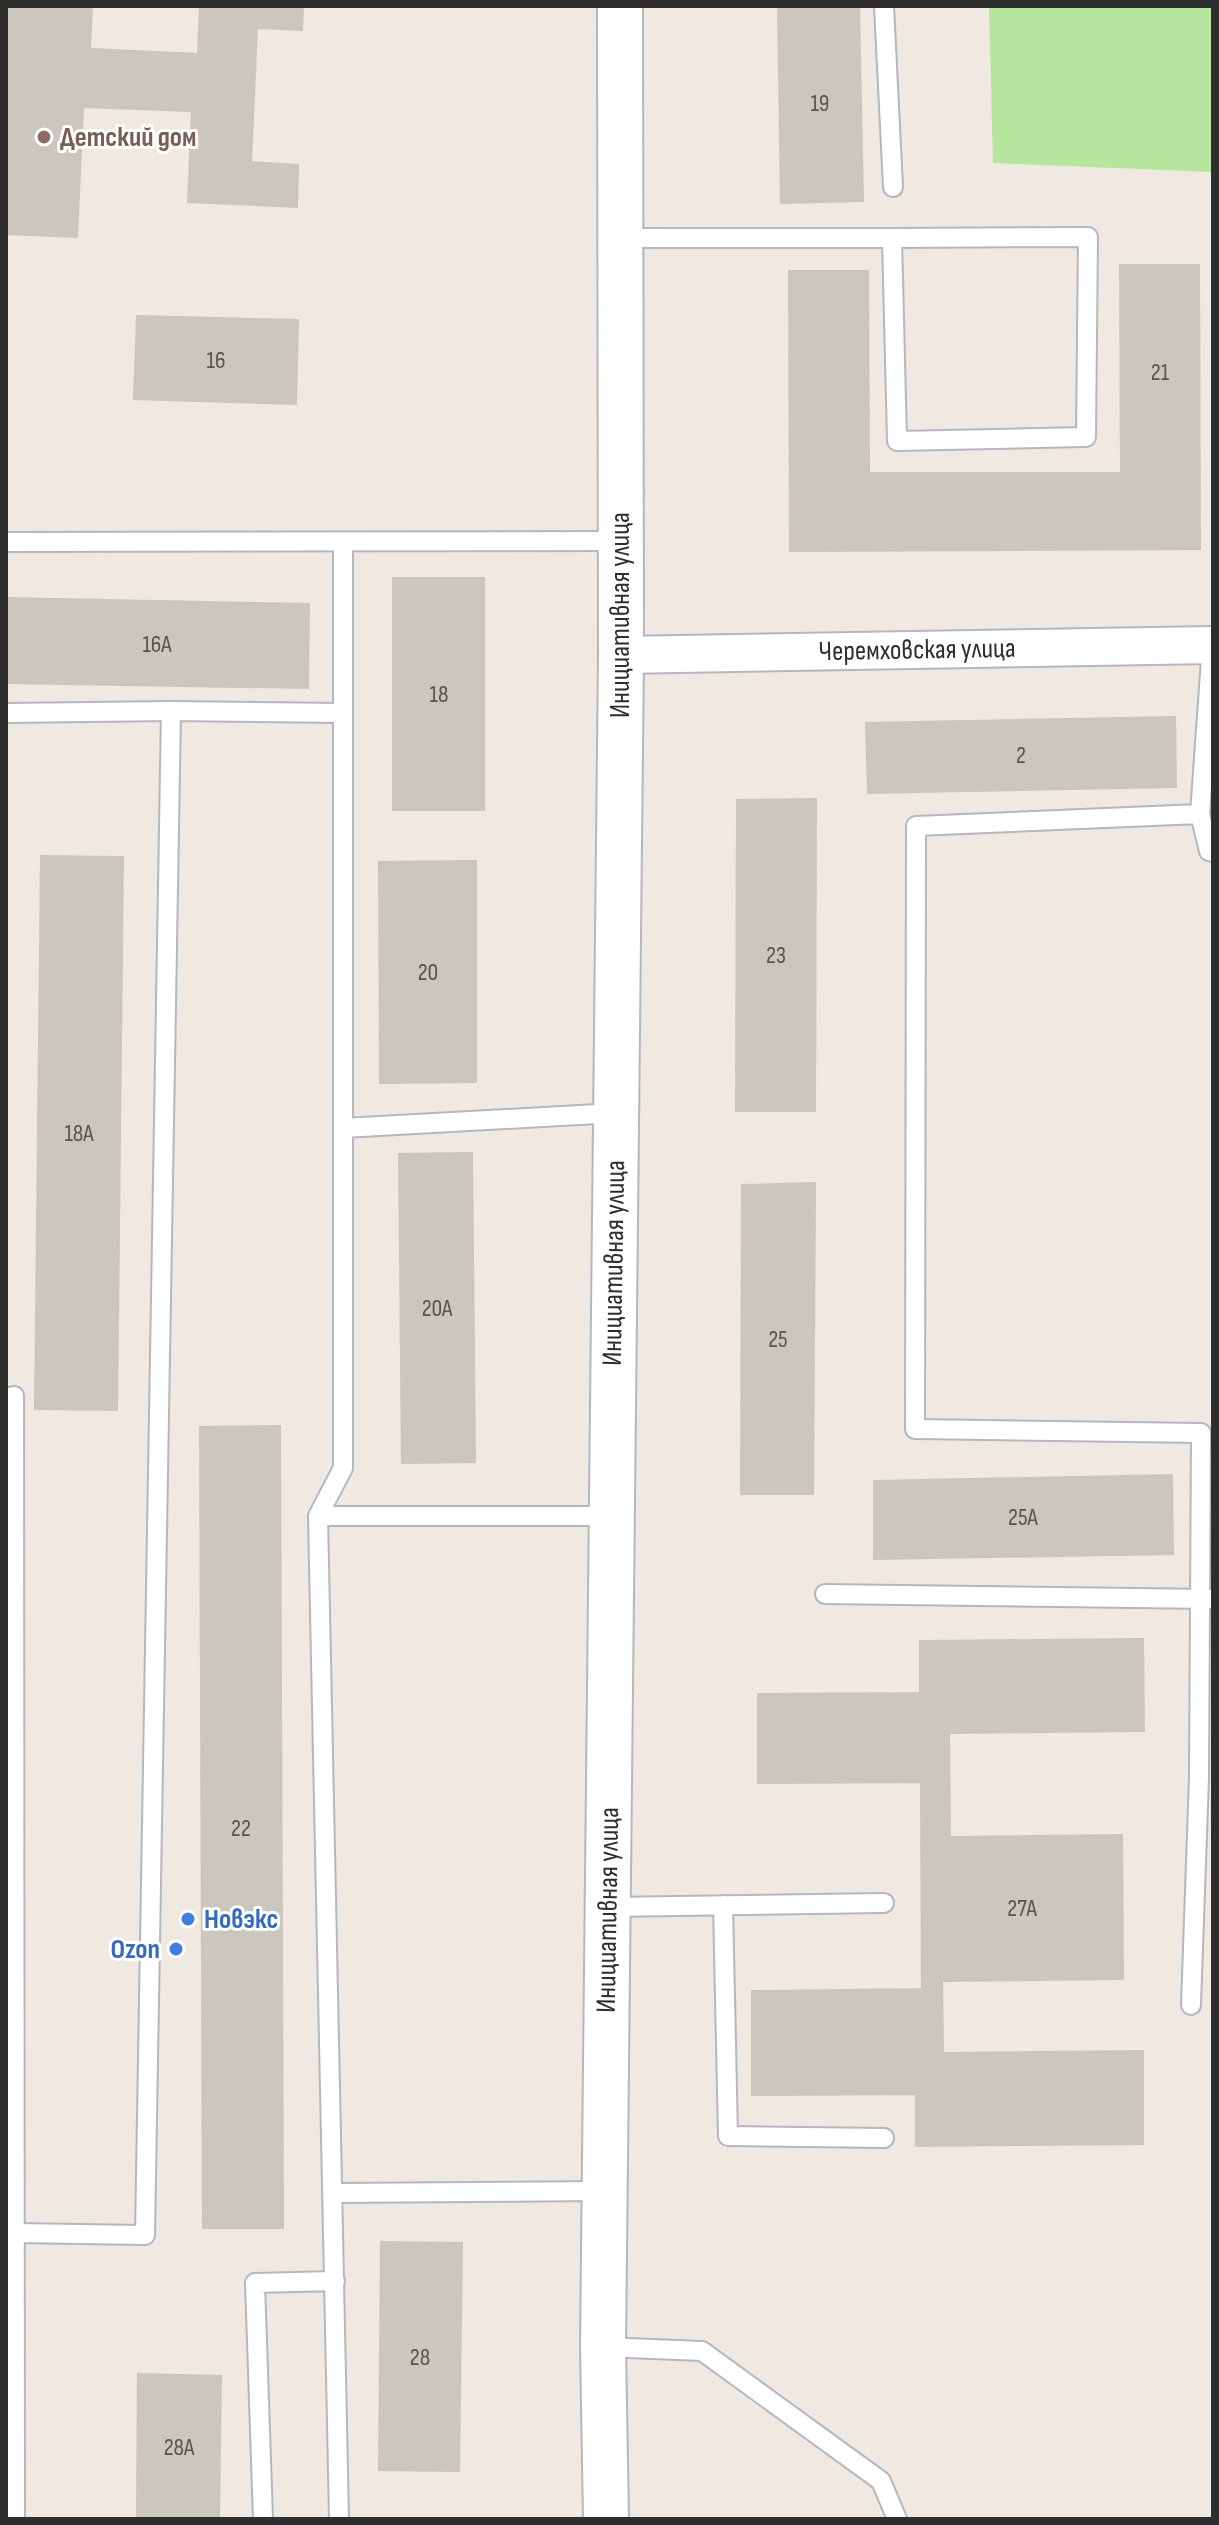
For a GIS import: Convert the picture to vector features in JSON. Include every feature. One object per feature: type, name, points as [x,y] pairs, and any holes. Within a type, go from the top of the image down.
[{"type":"main road","name":"Инициативная улица","points":[[606,2519],[603,2347],[621,655],[620,6]]},
{"type":"street","name":"Черемховская улица","points":[[621,655],[1212,645]]},
{"type":"lane","points":[[884,6],[893,187]]},
{"type":"lane","points":[[620,238],[1088,237],[1086,437],[897,441],[892,238]]},
{"type":"lane","points":[[6,542],[621,541]]},
{"type":"lane","points":[[339,2519],[318,1516],[343,1468],[343,542]]},
{"type":"lane","points":[[1212,645],[1200,814],[1209,851],[1213,852]]},
{"type":"lane","points":[[15,2233],[145,2235],[171,711]]},
{"type":"lane","points":[[6,713],[343,713]]},
{"type":"lane","points":[[1191,2005],[1207,1599],[1201,1433],[915,1429],[916,826],[1200,814]]},
{"type":"lane","points":[[343,1128],[616,1113]]},
{"type":"lane","points":[[6,1398],[14,1396],[10,1597],[10,1973],[15,2233],[10,2354],[15,2519]]},
{"type":"lane","points":[[318,1516],[612,1516]]},
{"type":"lane","points":[[825,1594],[1207,1599]]},
{"type":"lane","points":[[608,1907],[884,1903]]},
{"type":"lane","points":[[723,1905],[728,2136],[884,2138]]},
{"type":"lane","points":[[333,2193],[605,2191]]},
{"type":"lane","points":[[263,2519],[255,2283],[335,2281]]},
{"type":"lane","points":[[603,2347],[702,2351],[881,2481],[897,2519]]},
{"type":"green space","points":[[989,6],[1213,6],[1213,172],[993,163]]},
{"type":"building","name":"Детский дом","points":[[6,6],[92,6],[90,49],[198,54],[200,6],[303,6],[302,30],[257,28],[251,162],[298,165],[297,207],[188,202],[192,111],[83,107],[77,237],[6,234]]},
{"type":"building","points":[[778,6],[859,6],[863,201],[781,203]]},
{"type":"building","points":[[1120,265],[1199,265],[1200,549],[790,551],[789,271],[868,271],[869,473],[1121,473]]},
{"type":"building","points":[[137,316],[298,320],[296,404],[134,399]]},
{"type":"building","points":[[393,578],[484,578],[484,810],[393,810]]},
{"type":"building","points":[[6,598],[309,604],[308,688],[6,683]]},
{"type":"building","points":[[1175,717],[1176,787],[868,793],[866,723]]},
{"type":"building","points":[[816,799],[815,1111],[736,1111],[737,800]]},
{"type":"building","points":[[41,856],[123,857],[117,1410],[35,1409]]},
{"type":"building","points":[[476,861],[476,1082],[380,1083],[379,862]]},
{"type":"building","points":[[472,1153],[475,1462],[402,1463],[399,1154]]},
{"type":"building","points":[[815,1183],[813,1494],[741,1494],[742,1185]]},
{"type":"building","points":[[280,1426],[283,2228],[203,2228],[200,1427]]},
{"type":"building","points":[[1172,1475],[1173,1554],[874,1559],[874,1481]]},
{"type":"building","points":[[1143,1639],[1144,1731],[949,1733],[950,1837],[1122,1835],[1123,1979],[942,1981],[943,2053],[1143,2051],[1143,2144],[916,2146],[916,2094],[752,2095],[752,1991],[922,1989],[921,1782],[758,1783],[758,1694],[920,1693],[920,1641]]},
{"type":"building","points":[[381,2242],[462,2243],[459,2471],[379,2470]]},
{"type":"building","points":[[138,2374],[221,2376],[219,2519],[137,2519]]},
{"type":"place","name":"Детский дом","points":[[44,137]]},
{"type":"place","name":"Новэкс","points":[[188,1919]]},
{"type":"place","name":"Ozon","points":[[176,1949]]}]
